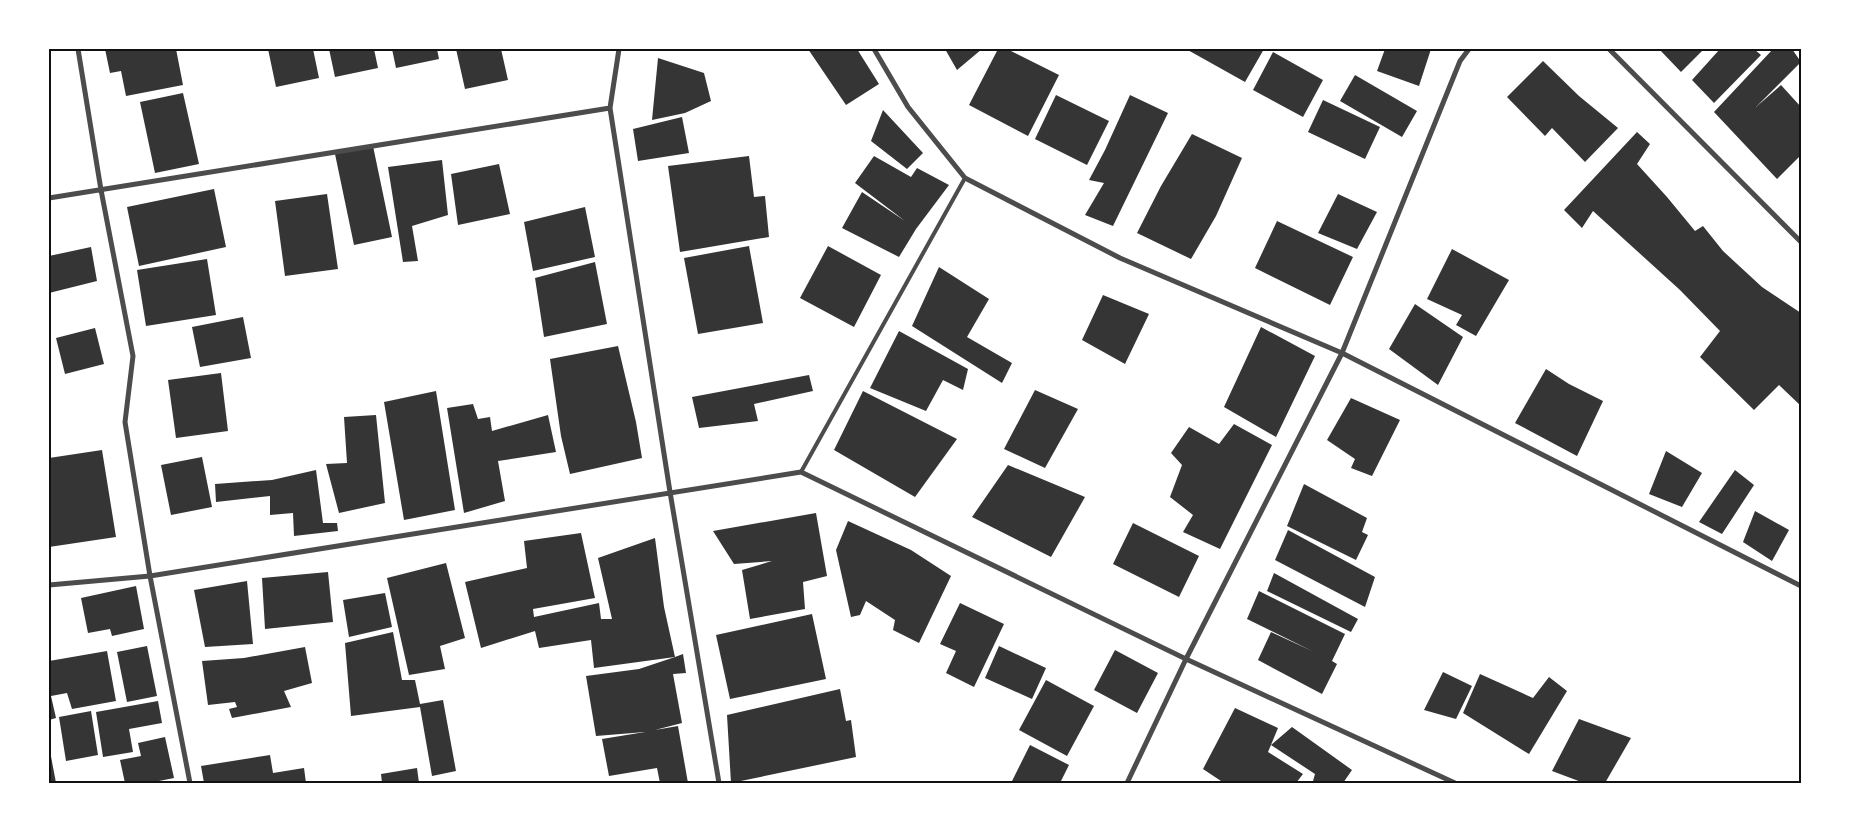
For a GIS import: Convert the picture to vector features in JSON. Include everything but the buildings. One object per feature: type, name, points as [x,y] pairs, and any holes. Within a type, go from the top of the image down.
[{"type":"street","points":[[78,49],[101,190],[133,356],[126,422],[150,576],[190,783]]},
{"type":"street","points":[[619,49],[610,108],[670,492],[719,783]]},
{"type":"street","points":[[874,49],[908,107],[964,178],[1120,258],[1342,353],[1801,586]]},
{"type":"street","points":[[1127,783],[1186,659],[1342,353],[1460,61],[1469,49]]},
{"type":"street","points":[[1609,49],[1801,242]]},
{"type":"street","points":[[49,198],[610,108]]},
{"type":"street","points":[[49,585],[150,576],[802,472],[1186,659],[1455,783]]},
{"type":"lane","points":[[802,472],[964,178]]}]
